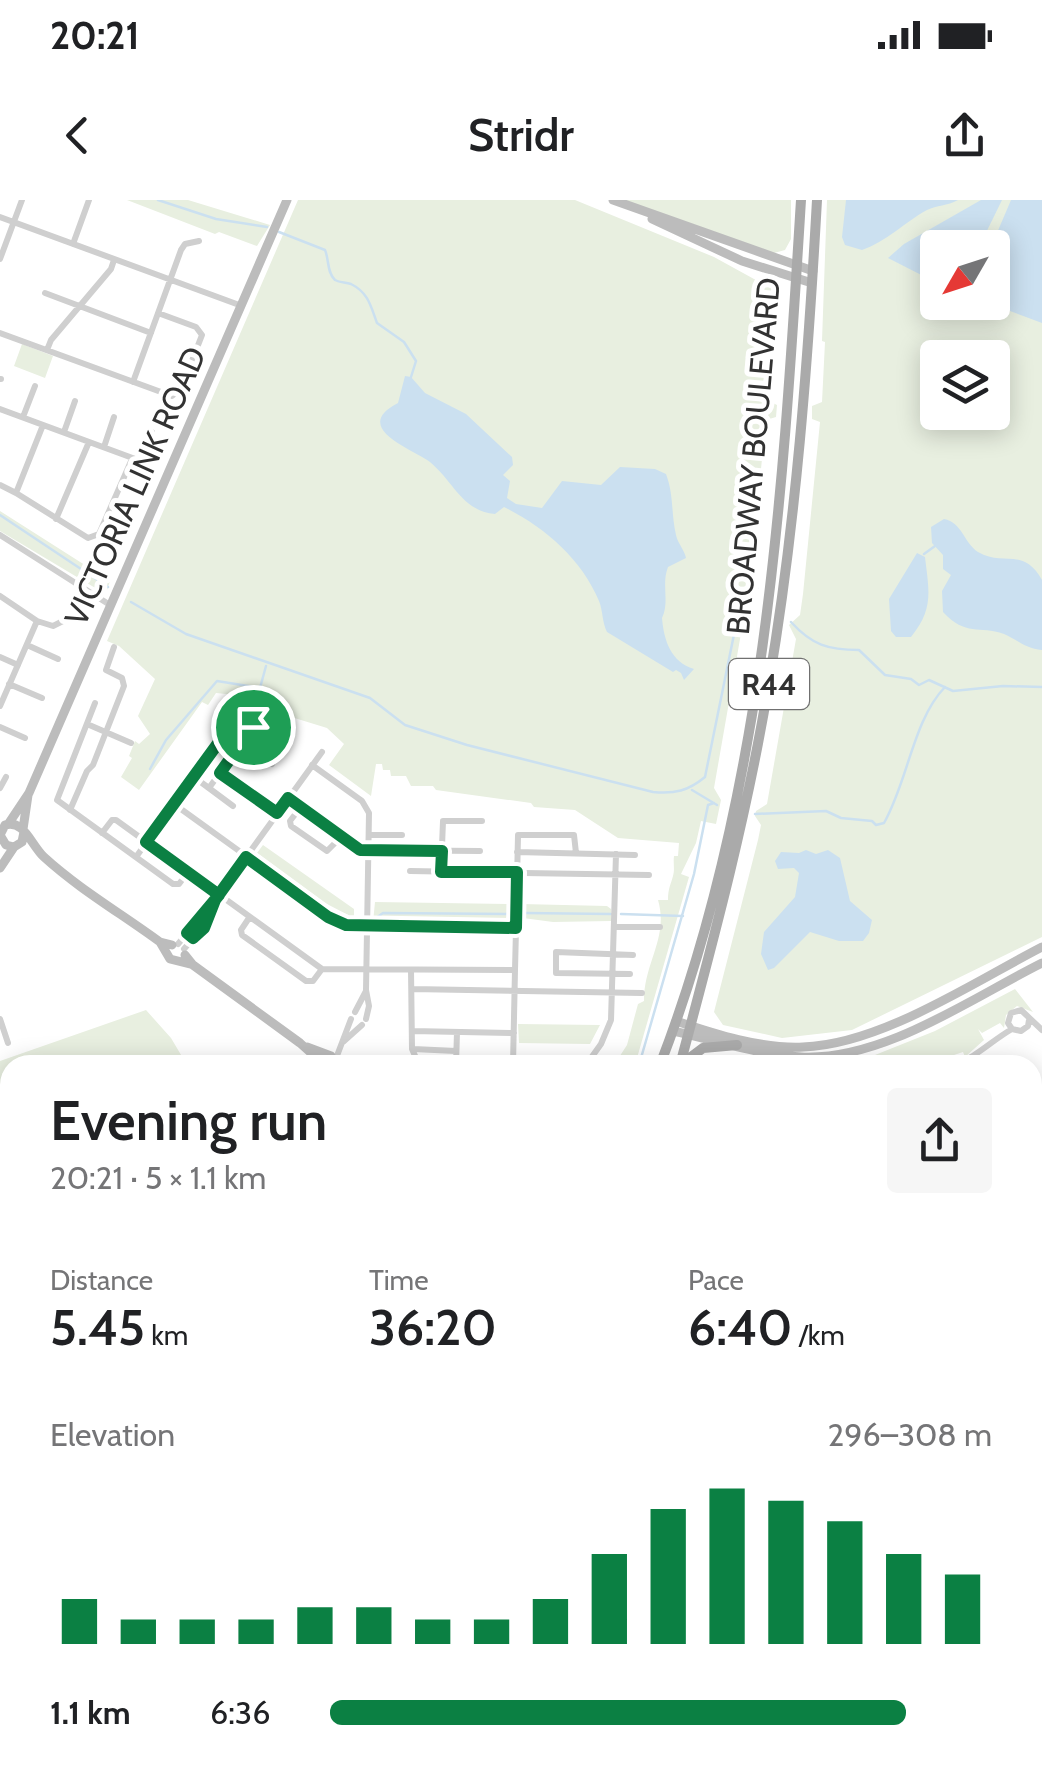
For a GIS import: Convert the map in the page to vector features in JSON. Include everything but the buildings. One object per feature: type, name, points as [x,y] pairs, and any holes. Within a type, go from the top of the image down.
[{"type":"main road","name":"BROADWAY BOULEVARD","points":[[664,1055],[724,843],[768,606],[787,427],[801,200]]},
{"type":"main road","name":"BROADWAY BOULEVARD","points":[[684,1055],[733,858],[769,684],[790,529],[817,200]]},
{"type":"main road","points":[[694,1055],[703,1048],[736,1046]]},
{"type":"street","points":[[0,260],[22,200]]},
{"type":"street","points":[[73,244],[89,200]]},
{"type":"street","name":"VICTORIA LINK ROAD","points":[[24,831],[29,793],[287,200]]},
{"type":"street","points":[[612,200],[742,262],[812,277]]},
{"type":"street","points":[[0,217],[242,306]]},
{"type":"street","points":[[133,382],[185,244],[199,241]]},
{"type":"street","points":[[47,350],[51,340],[111,269],[114,259]]},
{"type":"street","points":[[44,293],[151,333]]},
{"type":"street","points":[[0,333],[169,395],[178,394],[202,335],[196,326],[158,314]]},
{"type":"street","points":[[23,417],[34,386]]},
{"type":"street","points":[[64,432],[75,401]]},
{"type":"street","points":[[0,408],[136,459]]},
{"type":"street","points":[[104,447],[114,417]]},
{"type":"street","points":[[16,493],[43,424]]},
{"type":"street","points":[[0,485],[88,538],[99,534],[152,432]]},
{"type":"street","points":[[56,519],[90,442]]},
{"type":"street","points":[[0,536],[110,605]]},
{"type":"street","points":[[0,596],[36,621],[53,626],[63,621]]},
{"type":"street","points":[[1,702],[36,621]]},
{"type":"street","points":[[27,645],[58,659]]},
{"type":"street","points":[[70,810],[108,733],[125,684],[122,678],[106,670],[114,647]]},
{"type":"street","points":[[0,657],[18,665]]},
{"type":"street","points":[[9,684],[42,698]]},
{"type":"street","points":[[96,703],[56,796],[174,885],[188,872]]},
{"type":"street","points":[[136,858],[236,719],[241,718],[283,749]]},
{"type":"street","points":[[87,724],[131,743]]},
{"type":"street","points":[[0,726],[25,738]]},
{"type":"street","points":[[210,788],[253,727]]},
{"type":"street","points":[[242,742],[272,764]]},
{"type":"street","points":[[175,950],[209,917],[210,906],[322,752]]},
{"type":"street","points":[[312,765],[365,804],[369,813],[369,1006],[364,1022],[334,1055]]},
{"type":"street","points":[[220,773],[277,813]]},
{"type":"street","points":[[0,788],[6,777]]},
{"type":"street","points":[[194,777],[233,806]]},
{"type":"street","name":"VICTORIA LINK ROAD","points":[[5,822],[29,793]]},
{"type":"street","points":[[288,798],[360,850],[480,851]]},
{"type":"street","points":[[174,804],[328,917],[346,925],[516,928]]},
{"type":"street","points":[[300,808],[290,821],[291,826],[327,852],[340,838]]},
{"type":"street","points":[[102,833],[115,820],[322,969],[515,970]]},
{"type":"street","points":[[441,872],[443,821],[482,821]]},
{"type":"street","points":[[49,862],[17,824],[5,822],[0,840],[6,845],[49,862],[319,1055]]},
{"type":"street","points":[[0,868],[23,840],[24,831]]},
{"type":"street","points":[[513,1055],[518,836],[574,834],[576,853]]},
{"type":"street","points":[[370,835],[402,835]]},
{"type":"street","points":[[517,852],[636,855]]},
{"type":"street","points":[[592,1055],[608,1031],[614,992],[616,854]]},
{"type":"street","points":[[410,871],[649,875]]},
{"type":"street","points":[[250,918],[241,934],[290,970],[309,982],[322,969]]},
{"type":"street","points":[[615,927],[660,928]]},
{"type":"street","points":[[674,1026],[770,1045],[804,1048],[837,1043],[881,1029],[1042,947]]},
{"type":"street","points":[[556,992],[556,952],[633,955]]},
{"type":"street","points":[[826,1055],[862,1050],[1042,963]]},
{"type":"street","points":[[411,970],[414,1055]]},
{"type":"street","points":[[556,973],[630,974]]},
{"type":"street","points":[[412,989],[642,993]]},
{"type":"street","points":[[341,1045],[366,990]]},
{"type":"street","points":[[1012,1029],[1008,1020],[1014,1012],[1024,1012],[1042,1030]]},
{"type":"street","points":[[0,1018],[8,1043]]},
{"type":"street","points":[[976,1055],[985,1044],[1012,1029],[1024,1030],[1029,1020]]},
{"type":"street","points":[[690,1030],[736,1046],[787,1055]]},
{"type":"street","points":[[412,1031],[514,1032]]},
{"type":"street","points":[[456,1055],[457,1032]]},
{"type":"street","points":[[412,1050],[456,1051]]},
{"type":"green space","points":[[127,200],[188,200],[270,225],[257,246]]},
{"type":"green space","points":[[298,200],[575,200],[714,257],[774,290],[767,400],[777,405],[776,417],[766,420],[750,576],[757,581],[756,593],[747,599],[714,788],[721,800],[716,824],[701,821],[696,843],[681,874],[689,877],[638,1055],[620,1055],[638,1004],[644,1001],[660,926],[658,900],[668,900],[679,843],[618,838],[575,810],[534,807],[531,803],[436,790],[433,786],[411,786],[406,776],[391,776],[382,764],[376,764],[371,796],[329,765],[344,744],[327,728],[288,716],[247,696],[216,693],[208,705],[202,702],[139,790],[121,777],[132,758],[129,756],[135,741],[139,744],[150,734],[138,716],[155,679],[119,646],[107,641]]},
{"type":"green space","points":[[624,200],[791,200],[791,239],[785,250],[774,253]]},
{"type":"green space","points":[[827,200],[1042,200],[1042,937],[852,1030],[782,1038],[723,1025],[714,1012],[758,840],[761,825],[756,811],[767,804],[796,639],[789,625],[800,615],[820,422],[812,419],[812,406],[822,402],[822,341]]},
{"type":"green space","points":[[22,344],[53,356],[45,378],[14,366]]},
{"type":"green space","points":[[0,511],[110,581],[107,590],[97,589],[0,531]]},
{"type":"green space","points":[[263,845],[354,909],[354,918],[325,903],[257,853]]},
{"type":"green space","points":[[375,902],[508,904],[508,919],[380,917],[373,922]]},
{"type":"green space","points":[[521,904],[607,906],[611,909],[611,921],[523,918]]},
{"type":"green space","points":[[1015,989],[1033,1012],[1017,1006],[1006,1015],[1004,1028],[1000,1023],[982,1033],[978,1029],[984,1040],[967,1055],[875,1055],[935,1031]]},
{"type":"green space","points":[[146,1010],[181,1055],[17,1055]]},
{"type":"green space","points":[[518,1024],[600,1025],[590,1044],[519,1043]]},
{"type":"water","points":[[846,200],[958,200],[927,210],[862,250],[845,245],[842,237]]},
{"type":"water","points":[[981,200],[1002,200],[987,230],[928,230]]},
{"type":"water","points":[[1011,200],[1042,200],[1042,323],[1010,311],[1010,230],[998,230]]},
{"type":"water","points":[[920,235],[920,274],[888,258]]},
{"type":"water","points":[[405,376],[411,377],[425,393],[466,414],[512,457],[513,465],[503,475],[510,481],[507,498],[516,504],[542,508],[562,481],[601,485],[620,467],[655,469],[666,474],[676,535],[686,558],[668,567],[662,618],[670,650],[694,669],[684,680],[681,673],[673,672],[607,632],[591,585],[572,558],[547,534],[504,507],[495,514],[474,507],[430,462],[390,437],[380,421],[398,403]]},
{"type":"water","points":[[944,519],[955,524],[978,552],[1020,560],[1035,570],[1042,580],[1042,650],[995,631],[966,628],[943,612],[942,591],[951,575],[943,569],[943,555],[932,543],[931,527]]},
{"type":"water","points":[[917,553],[925,557],[927,608],[911,637],[896,637],[891,631],[889,599]]},
{"type":"water","points":[[806,850],[816,854],[828,850],[840,858],[850,901],[872,920],[869,933],[863,941],[839,941],[810,932],[768,970],[761,954],[764,932],[795,897],[799,873],[794,868],[778,869],[775,861],[781,852]]},
{"type":"waterway","points":[[158,200],[216,219],[267,227]]},
{"type":"waterway","points":[[279,232],[325,250],[332,277],[362,292],[377,323],[404,342],[416,361],[411,377]]},
{"type":"waterway","points":[[0,515],[108,587]]},
{"type":"waterway","points":[[924,554],[935,546]]},
{"type":"waterway","points":[[131,602],[186,634],[370,698],[405,725],[467,745],[653,792],[668,792],[687,788],[705,777],[741,600],[744,591],[757,588]]},
{"type":"waterway","points":[[791,622],[814,641],[838,649],[859,650],[885,675],[911,679],[919,685],[929,680],[953,691],[1042,687]]},
{"type":"waterway","points":[[150,769],[166,740],[217,681],[260,688],[266,666]]},
{"type":"waterway","points":[[755,814],[826,811],[841,818],[884,823],[925,716],[945,687]]},
{"type":"waterway","points":[[692,790],[717,805]]},
{"type":"waterway","points":[[642,1055],[694,874],[708,805],[714,803]]},
{"type":"waterway","points":[[376,918],[383,913],[513,914]]},
{"type":"waterway","points":[[524,913],[611,914]]},
{"type":"waterway","points":[[621,914],[683,916]]},
{"type":"route","points":[[253,727],[220,773],[277,813],[288,798],[360,850],[442,851],[441,872],[517,872],[516,928],[346,925],[328,917],[246,857],[215,900],[210,906],[204,928],[193,938],[187,933],[203,913],[210,906],[219,895],[146,842],[235,720],[241,718],[253,727]]}]
